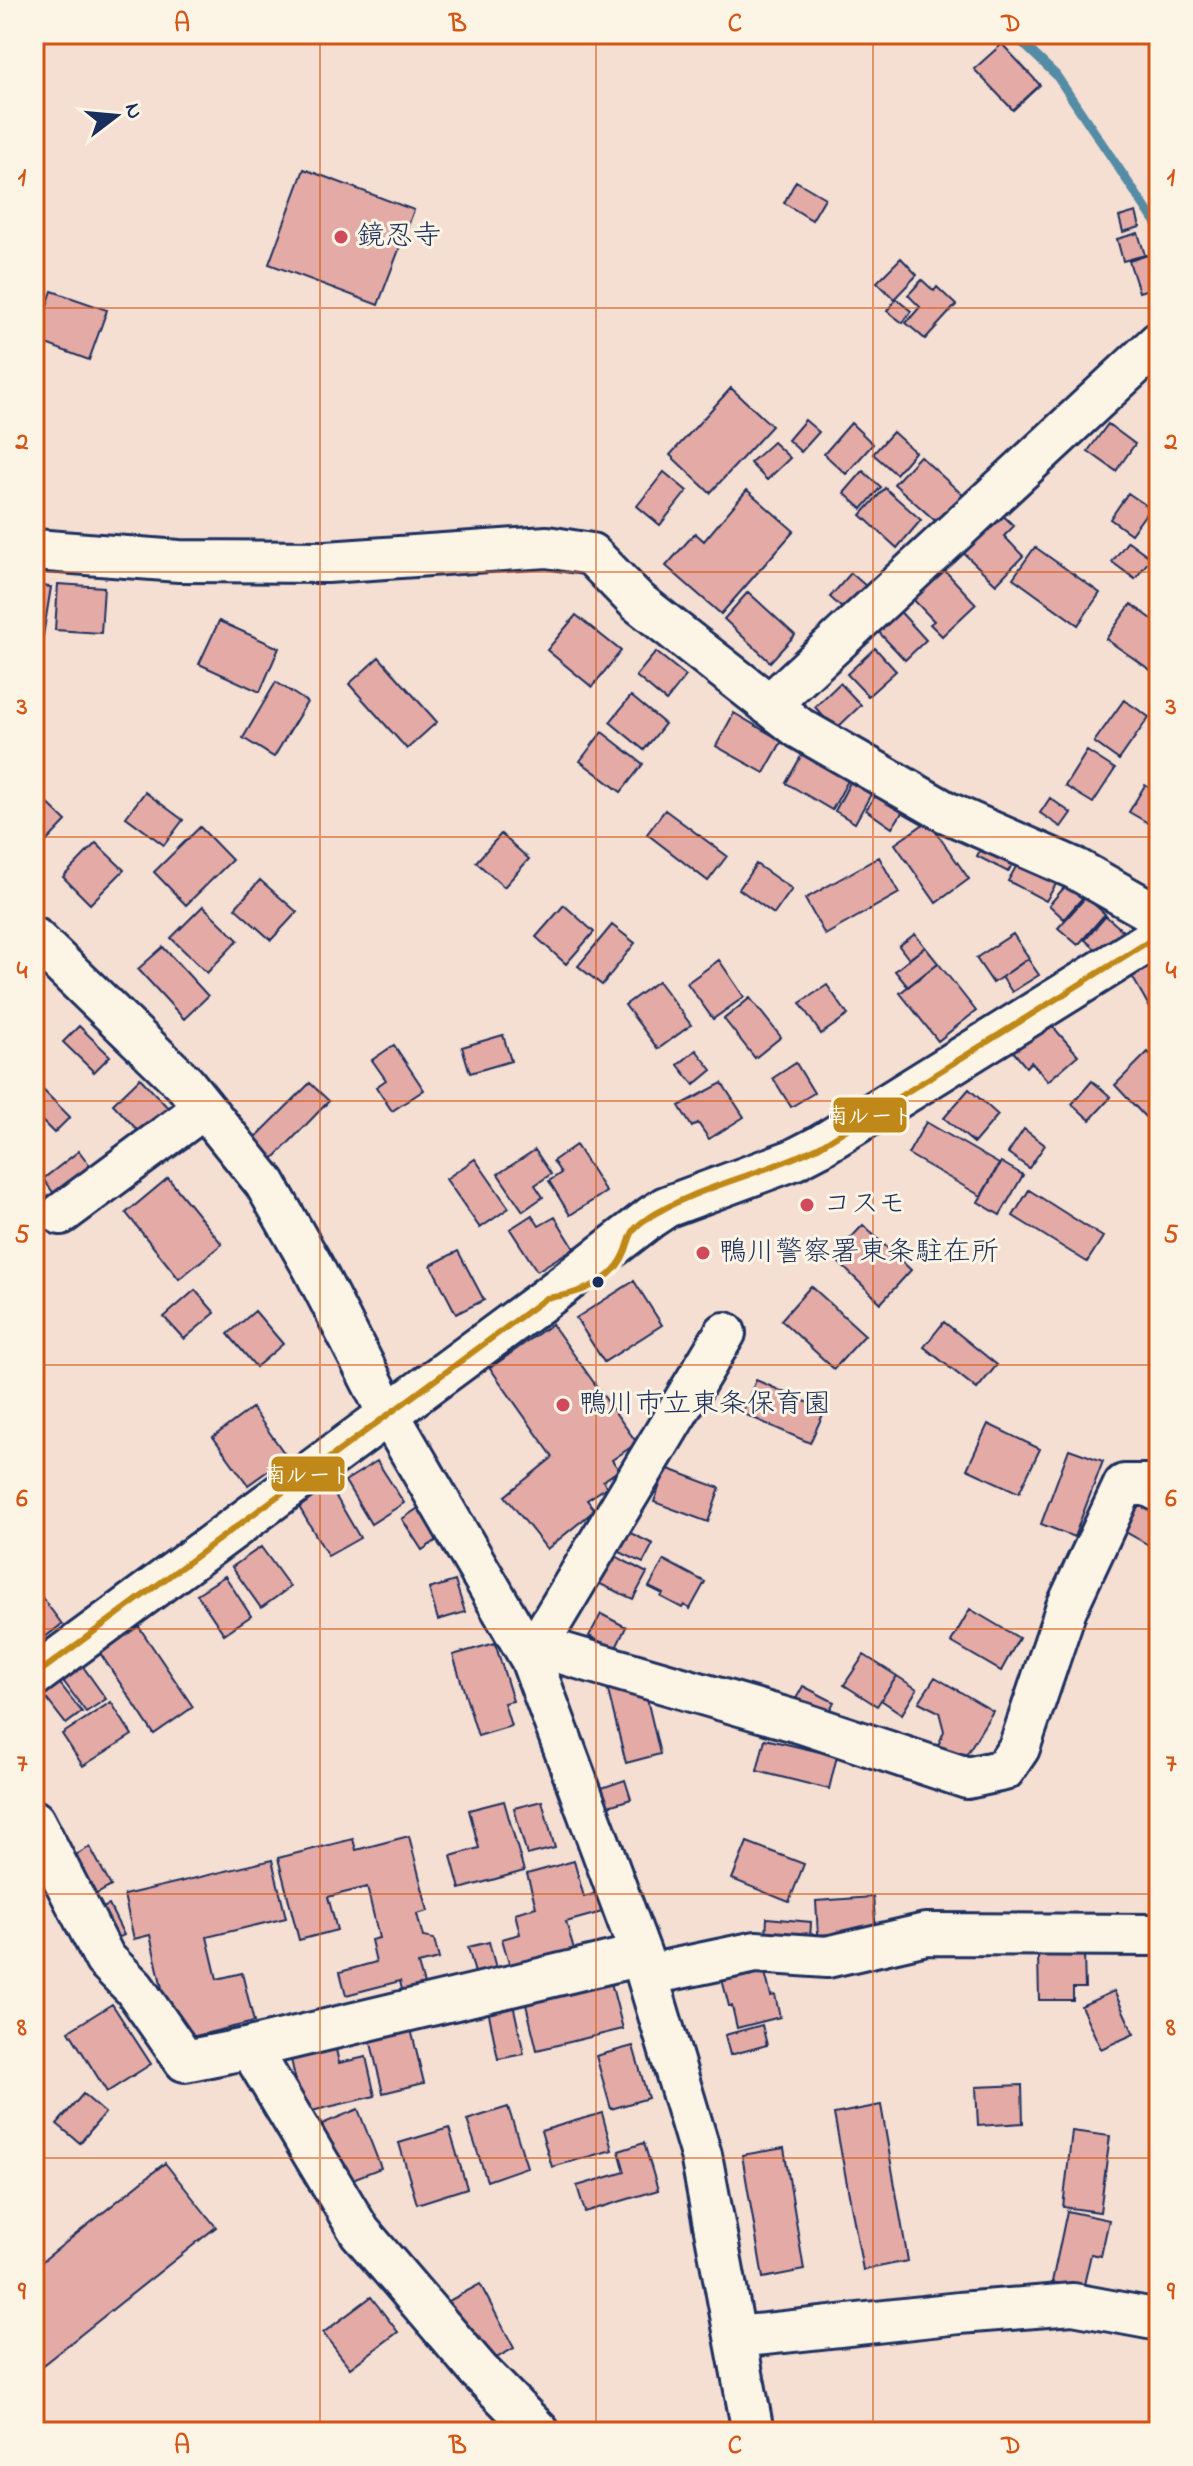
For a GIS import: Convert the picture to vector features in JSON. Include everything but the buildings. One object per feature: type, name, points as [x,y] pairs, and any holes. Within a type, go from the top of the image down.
[{"type":"street","points":[[769,705],[1159,342]]},
{"type":"street","points":[[34,550],[194,561],[327,562],[547,547],[591,554],[638,602],[799,728],[946,812],[1076,869],[1159,916]]},
{"type":"street","points":[[34,1676],[666,1207],[793,1160],[820,1146],[1159,935]]},
{"type":"street","points":[[34,938],[185,1084],[265,1183],[313,1267],[388,1413],[534,1652],[644,1965],[701,2155],[753,2432]]},
{"type":"street","points":[[61,1214],[204,1108]]},
{"type":"street","points":[[534,1652],[725,1333]]},
{"type":"street","points":[[534,1652],[802,1723],[967,1778],[1004,1770],[1019,1748],[1066,1609],[1124,1485],[1147,1485],[1159,1491]]},
{"type":"street","points":[[34,1821],[105,1959],[134,1988],[185,2061],[644,1965],[756,1952],[827,1957],[926,1934],[1159,1935]]},
{"type":"street","points":[[250,2048],[360,2232],[479,2371],[539,2432]]},
{"type":"street","points":[[737,2337],[1073,2304],[1159,2320]]},
{"type":"waterway","points":[[1013,34],[1056,75],[1159,228]]},
{"type":"transit line","name":"南ルート","points":[[34,1676],[546,1298],[570,1294],[604,1279],[620,1261],[632,1233],[645,1220],[686,1198],[820,1146],[1159,935]]},
{"type":"place","name":"鏡忍寺","points":[[341,237]]},
{"type":"place","name":"コスモ","points":[[807,1205]]},
{"type":"place","name":"鴨川警察署東条駐在所","points":[[703,1253]]},
{"type":"place","name":"鴨川市立東条保育園","points":[[563,1405]]}]
